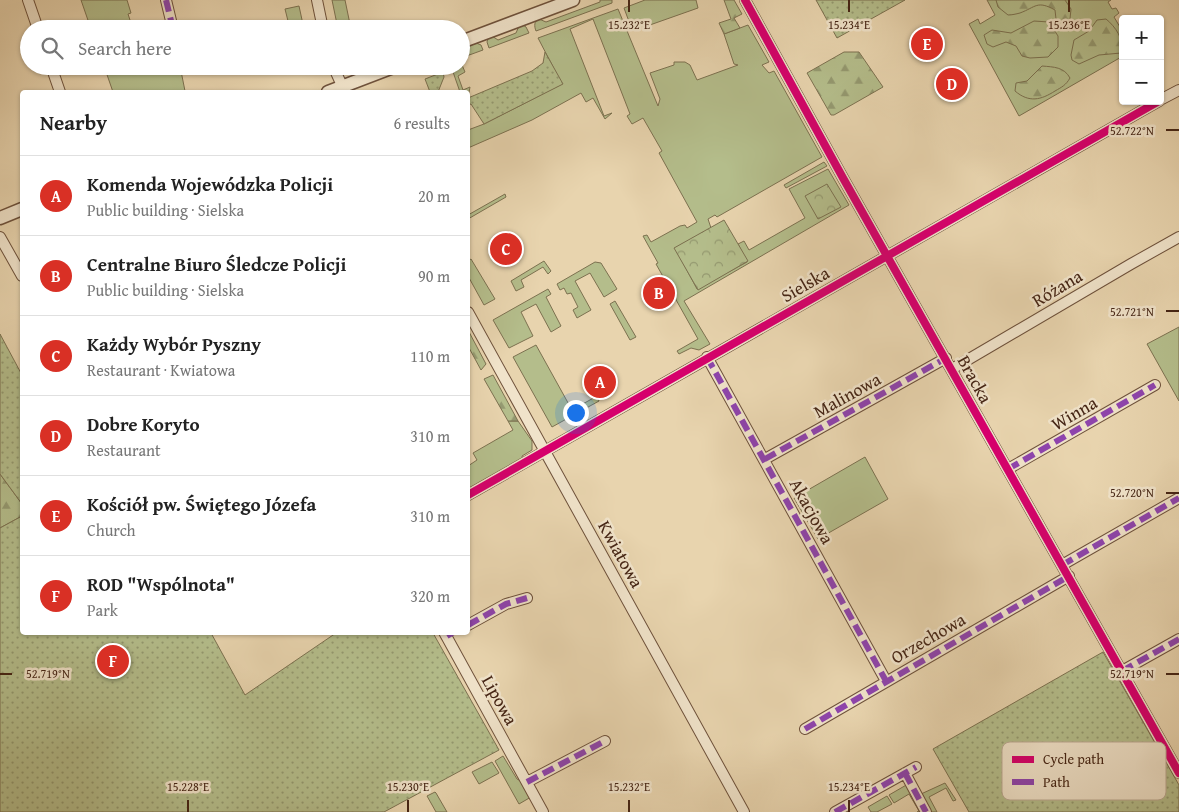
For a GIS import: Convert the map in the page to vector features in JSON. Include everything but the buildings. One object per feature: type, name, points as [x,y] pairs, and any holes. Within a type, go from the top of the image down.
[{"type":"street","points":[[28,0],[35,20]]},
{"type":"street","points":[[166,0],[171,20]]},
{"type":"street","points":[[317,0],[321,20]]},
{"type":"street","points":[[470,39],[573,0]]},
{"type":"street","name":"Bracka","points":[[745,0],[1162,742]]},
{"type":"street","points":[[54,75],[59,90]]},
{"type":"street","points":[[337,75],[343,90],[376,75]]},
{"type":"street","name":"Sielska","points":[[1164,99],[1179,90]]},
{"type":"street","name":"Sielska","points":[[470,494],[1153,105]]},
{"type":"street","points":[[0,218],[20,210]]},
{"type":"street","points":[[0,237],[20,273]]},
{"type":"street","name":"Różana","points":[[952,369],[1179,237]]},
{"type":"street","name":"Kwiatowa","points":[[470,316],[744,812]]},
{"type":"street","name":"Akacjowa","points":[[708,357],[886,681]]},
{"type":"street","name":"Malinowa","points":[[765,459],[946,358]]},
{"type":"street","name":"Winna","points":[[1008,469],[1155,385]]},
{"type":"street","points":[[1062,564],[1179,498]]},
{"type":"street","name":"Orzechowa","points":[[805,729],[1069,576]]},
{"type":"street","points":[[470,624],[506,604],[527,598]]},
{"type":"street","name":"Lipowa","points":[[449,635],[543,812]]},
{"type":"street","points":[[1122,671],[1179,639]]},
{"type":"street","points":[[527,782],[605,742]]},
{"type":"street","name":"Bracka","points":[[1166,750],[1179,773]]},
{"type":"street","points":[[835,812],[916,766]]},
{"type":"street","points":[[905,773],[926,812]]},
{"type":"green space","points":[[81,0],[127,0],[131,13],[128,14],[130,20],[88,20]]},
{"type":"green space","points":[[332,0],[345,0],[349,20],[336,20]]},
{"type":"green space","points":[[600,0],[612,0],[612,3],[536,31],[535,24],[539,19],[546,22],[600,2]]},
{"type":"green space","points":[[645,0],[696,0],[698,8],[647,26],[646,22],[631,27],[624,8]]},
{"type":"green space","points":[[724,0],[734,0],[742,14],[734,18],[740,28],[724,34],[719,23],[731,19]]},
{"type":"green space","points":[[816,0],[905,0],[837,38]]},
{"type":"green space","points":[[987,0],[1111,0],[1108,2],[1112,9],[1116,8],[1119,13],[1114,17],[1119,25],[1119,58],[1019,116],[969,24],[978,19],[980,24],[995,15]]},
{"type":"green space","points":[[996,0],[1065,0],[1071,9],[1070,19],[1063,22],[1056,19],[1055,10],[1044,5],[1008,15],[998,7]]},
{"type":"green space","points":[[299,6],[302,20],[288,20],[285,9]]},
{"type":"green space","points":[[618,9],[658,106],[660,99],[650,73],[674,65],[674,62],[685,62],[690,65],[697,80],[738,65],[734,64],[724,34],[748,25],[769,62],[762,65],[769,73],[774,71],[822,157],[717,217],[715,215],[708,219],[711,228],[675,248],[697,289],[747,262],[738,244],[744,241],[749,250],[805,218],[789,189],[828,169],[849,205],[684,301],[710,344],[699,350],[691,348],[679,354],[677,351],[698,339],[656,264],[658,263],[643,236],[647,235],[651,242],[680,226],[685,225],[687,228],[697,222],[659,153],[662,151],[643,118],[632,124],[627,116],[630,114],[593,19],[570,29],[604,116],[612,113],[605,119],[593,98],[586,102],[581,93],[532,120],[470,147],[470,129],[562,84],[538,38]]},
{"type":"green space","points":[[1106,19],[1113,26],[1119,36],[1119,53],[1099,55],[1079,64],[1072,60],[1074,40],[1089,31],[1097,20]]},
{"type":"green space","points":[[1034,21],[1049,22],[1058,36],[1058,47],[1048,57],[1030,58],[1022,56],[1016,46],[1006,42],[993,47],[987,44],[984,35],[992,30],[1011,33]]},
{"type":"green space","points":[[523,25],[529,33],[489,48],[488,38],[492,36],[498,40],[516,33],[519,26]]},
{"type":"green space","points":[[476,43],[481,45],[483,50],[470,55],[470,46]]},
{"type":"green space","points":[[545,52],[563,84],[484,124],[470,104],[470,97],[532,71],[543,63]]},
{"type":"green space","points":[[844,52],[859,52],[883,87],[831,115],[807,73]]},
{"type":"green space","points":[[1042,66],[1055,67],[1062,70],[1070,78],[1062,87],[1040,98],[1030,99],[1015,91],[1016,83],[1027,81]]},
{"type":"green space","points":[[107,75],[182,75],[185,90],[112,90]]},
{"type":"green space","points":[[435,75],[444,75],[444,77],[439,90],[429,90],[425,79]]},
{"type":"green space","points":[[454,75],[460,75],[458,76],[463,90],[459,90]]},
{"type":"green space","points":[[824,162],[827,166],[786,188],[784,185]]},
{"type":"green space","points":[[827,184],[841,207],[818,219],[805,196]]},
{"type":"green space","points":[[505,194],[506,197],[470,218],[470,214]]},
{"type":"green space","points":[[724,220],[748,261],[698,290],[674,248]]},
{"type":"green space","points":[[470,260],[495,299],[484,305],[470,280]]},
{"type":"green space","points":[[544,261],[551,271],[548,274],[543,267],[521,280],[524,287],[516,291],[511,281]]},
{"type":"green space","points":[[595,262],[601,263],[617,289],[604,297],[590,273],[575,281],[591,310],[577,318],[573,310],[578,307],[571,293],[567,294],[564,288],[560,290],[557,284]]},
{"type":"green space","points":[[548,289],[551,294],[546,297],[561,326],[551,332],[536,304],[521,312],[533,336],[509,348],[493,320]]},
{"type":"green space","points":[[615,301],[636,337],[630,340],[610,304]]},
{"type":"green space","points":[[1179,327],[1179,401],[1147,344]]},
{"type":"green space","points":[[0,334],[20,371],[20,501],[0,474]]},
{"type":"green space","points":[[470,334],[486,364],[481,370],[470,350]]},
{"type":"green space","points":[[536,345],[572,410],[597,396],[599,401],[552,427],[513,357]]},
{"type":"green space","points":[[493,375],[518,421],[508,421],[484,379]]},
{"type":"green space","points":[[508,421],[518,421],[532,441],[532,450],[522,456],[523,460],[470,491],[470,465],[477,460],[473,453],[513,430]]},
{"type":"green space","points":[[865,457],[888,499],[818,539],[794,498]]},
{"type":"green space","points":[[0,474],[20,501],[20,517],[0,528]]},
{"type":"green space","points":[[20,517],[20,635],[212,635],[245,695],[333,635],[434,635],[499,750],[384,812],[0,812],[0,528]]},
{"type":"green space","points":[[1103,652],[1154,742],[1002,742],[1002,800],[1166,800],[1166,762],[1179,785],[1179,812],[969,812],[933,749]]},
{"type":"green space","points":[[503,756],[517,779],[523,782],[531,797],[519,804],[495,761]]},
{"type":"green space","points":[[492,762],[499,773],[479,784],[472,772]]},
{"type":"green space","points":[[945,783],[956,800],[953,801],[946,788],[929,797],[937,812],[931,812],[921,794]]},
{"type":"green space","points":[[908,784],[923,812],[917,812],[919,811],[909,794],[894,803],[889,795]]},
{"type":"green space","points":[[435,792],[447,812],[436,812],[427,796]]},
{"type":"green space","points":[[887,796],[892,804],[877,812],[871,812],[868,807]]},
{"type":"marked path","points":[[166,0],[171,20]]},
{"type":"marked path","points":[[707,357],[886,681]]},
{"type":"marked path","points":[[765,459],[946,358]]},
{"type":"marked path","points":[[1008,469],[1155,385]]},
{"type":"marked path","points":[[1062,565],[1179,498]]},
{"type":"marked path","points":[[805,729],[1069,576]]},
{"type":"marked path","points":[[470,624],[506,604],[527,598]]},
{"type":"marked path","points":[[1122,671],[1179,639]]},
{"type":"marked path","points":[[527,782],[605,741]]},
{"type":"marked path","points":[[835,812],[916,767]]},
{"type":"marked path","points":[[905,773],[926,812]]},
{"type":"cycle path","points":[[745,0],[843,178],[1161,742]]},
{"type":"cycle path","points":[[470,494],[1152,105]]},
{"type":"cycle path","points":[[1166,750],[1179,773]]},
{"type":"place","name":"Kościół pw. Świętego Józefa","points":[[927,44]]},
{"type":"place","name":"Dobre Koryto","points":[[952,84]]},
{"type":"place","name":"Każdy Wybór Pyszny","points":[[506,249]]},
{"type":"place","name":"Centralne Biuro Śledcze Policji","points":[[659,293]]},
{"type":"place","name":"Komenda Wojewódzka Policji","points":[[600,382]]},
{"type":"place","name":"ROD \"Wspólnota\"","points":[[113,661]]}]
